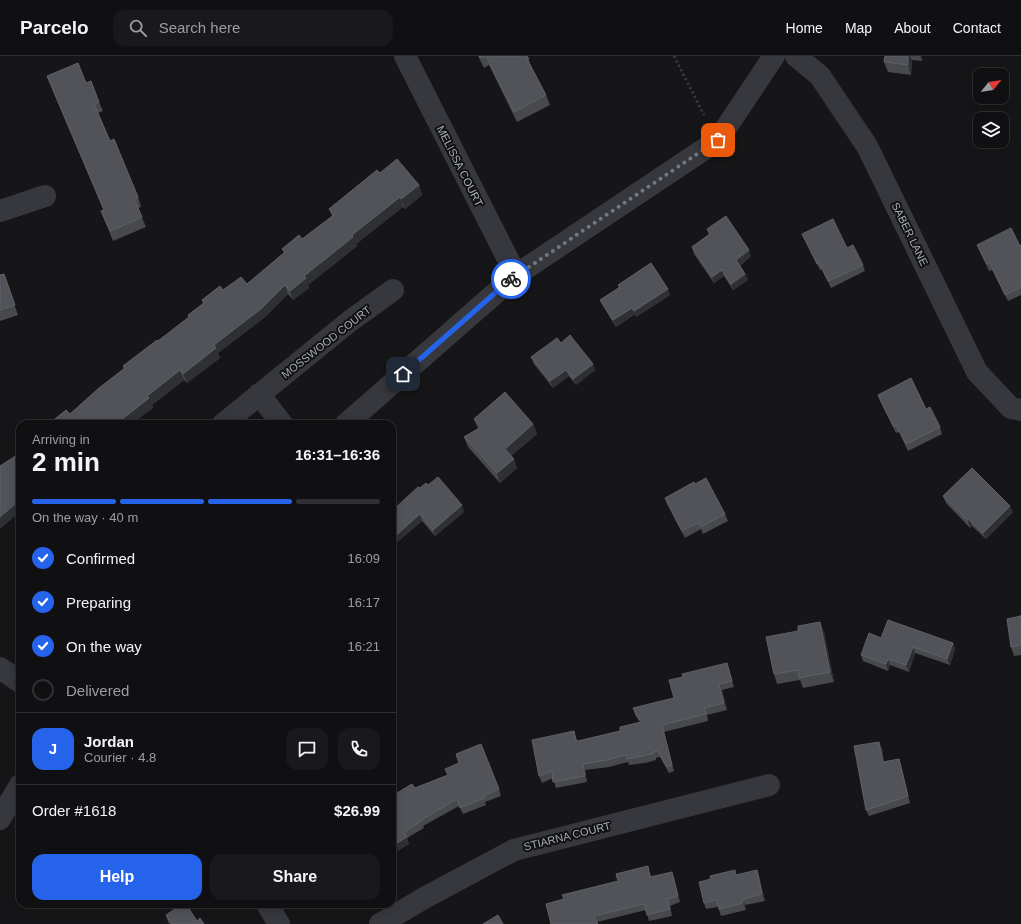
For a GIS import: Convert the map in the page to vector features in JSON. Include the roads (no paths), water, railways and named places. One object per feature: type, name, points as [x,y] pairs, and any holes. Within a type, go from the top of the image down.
[{"type":"street","name":"MELISSA COURT","points":[[405,56],[516,275]]},
{"type":"street","points":[[351,420],[516,275],[718,140],[774,56]]},
{"type":"street","name":"SABER LANE","points":[[796,56],[820,76],[867,146],[977,372],[1011,408],[1021,410]]},
{"type":"street","points":[[0,211],[45,196]]},
{"type":"street","name":"MOSSWOOD COURT","points":[[228,420],[350,321],[393,290]]},
{"type":"street","points":[[259,394],[279,420]]},
{"type":"street","points":[[0,668],[16,679]]},
{"type":"street","name":"STIARNA COURT","points":[[380,924],[426,897],[514,850],[769,785]]},
{"type":"street","points":[[0,819],[16,792]]},
{"type":"street","points":[[269,908],[279,924]]}]
